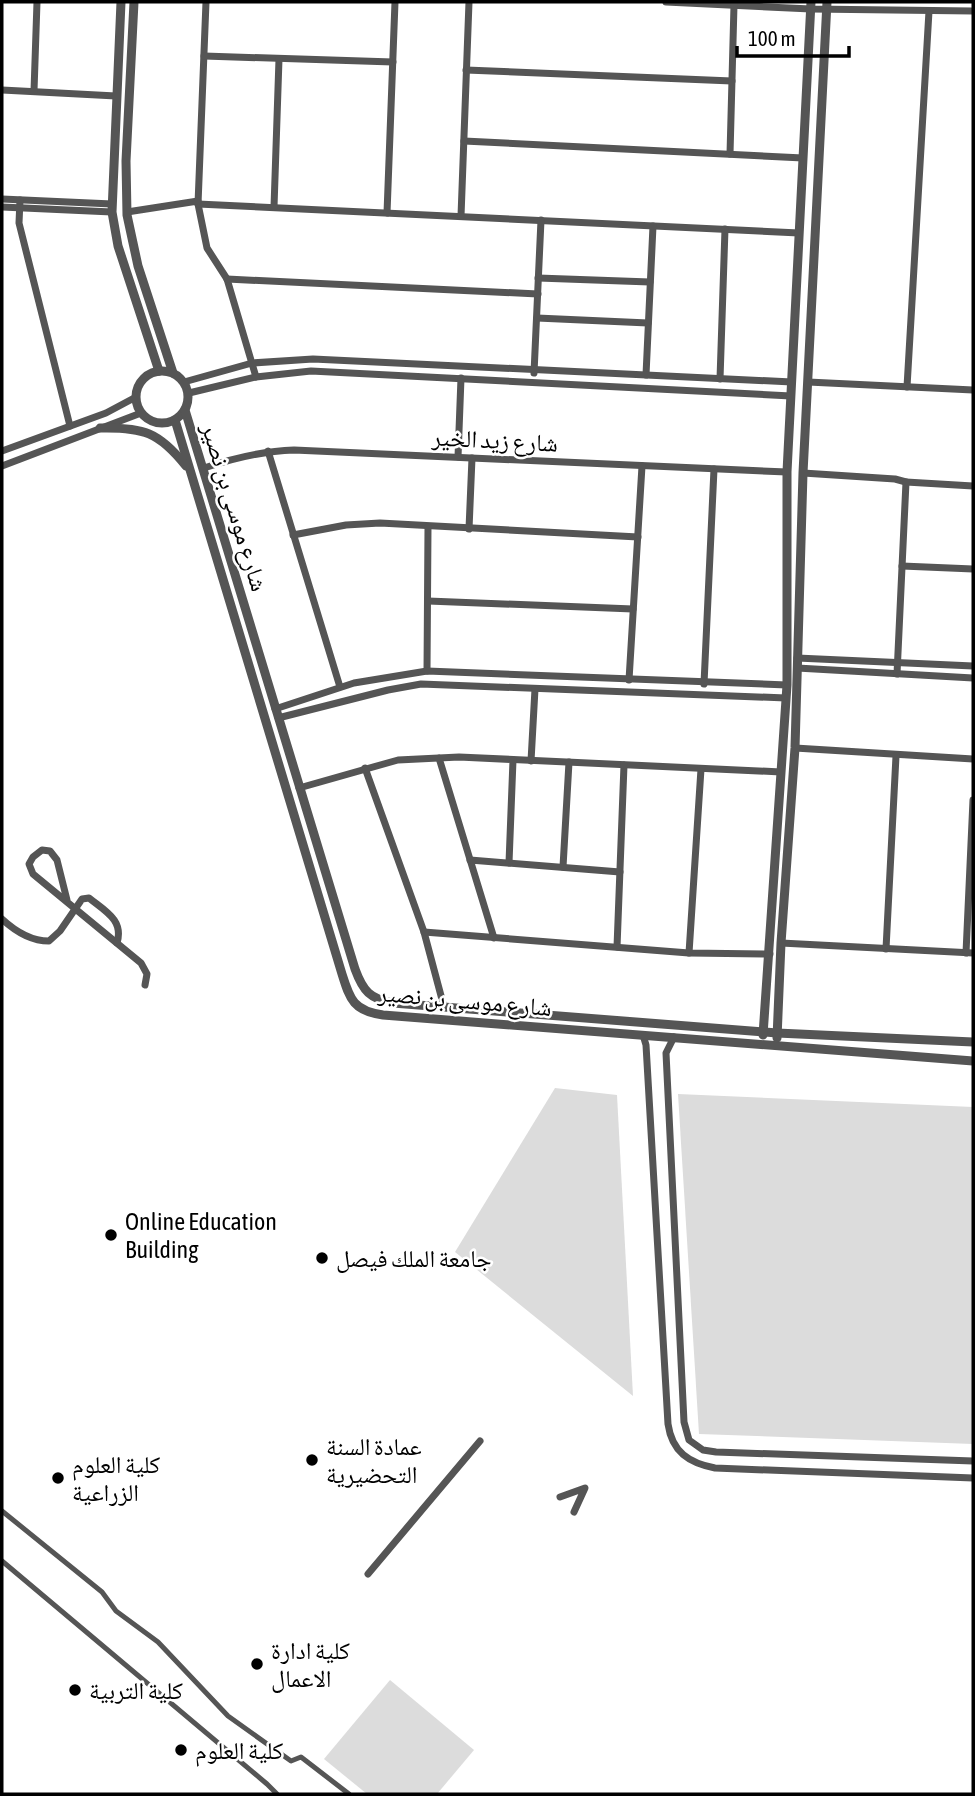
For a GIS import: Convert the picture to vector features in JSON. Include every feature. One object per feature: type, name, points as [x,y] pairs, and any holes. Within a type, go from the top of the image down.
[{"type":"street","points":[[34,91],[37,2]]},
{"type":"street","points":[[121,2],[112,208],[118,246],[159,371]]},
{"type":"street","points":[[134,2],[126,161],[127,212],[138,266],[173,373]]},
{"type":"street","points":[[206,2],[198,202],[208,248],[227,279],[257,377]]},
{"type":"street","points":[[387,213],[395,2]]},
{"type":"street","points":[[461,216],[469,2]]},
{"type":"street","points":[[666,2],[827,5],[973,12]]},
{"type":"street","points":[[730,154],[734,5]]},
{"type":"street","points":[[762,1044],[787,685],[787,472],[811,5]]},
{"type":"street","points":[[777,1045],[781,943],[795,748],[803,473],[827,5]]},
{"type":"street","points":[[908,387],[929,11]]},
{"type":"street","points":[[204,56],[393,62]]},
{"type":"street","points":[[274,207],[279,59]]},
{"type":"street","points":[[466,70],[732,81]]},
{"type":"street","points":[[2,90],[116,96]]},
{"type":"street","points":[[464,141],[803,158]]},
{"type":"street","points":[[2,199],[19,204]]},
{"type":"street","points":[[127,212],[198,202],[799,233]]},
{"type":"street","points":[[2,206],[19,204],[112,208]]},
{"type":"street","points":[[2,214],[19,204]]},
{"type":"street","points":[[19,204],[19,223],[71,426]]},
{"type":"street","points":[[534,382],[541,220]]},
{"type":"street","points":[[646,375],[653,226]]},
{"type":"street","points":[[720,379],[725,229]]},
{"type":"street","points":[[538,278],[650,282]]},
{"type":"street","points":[[227,279],[538,294]]},
{"type":"street","points":[[537,318],[648,323]]},
{"type":"street","points":[[184,382],[253,363],[313,359],[792,382]]},
{"type":"street","points":[[159,371],[173,373],[184,382],[189,393],[186,410],[175,420],[155,422],[141,413],[136,397],[141,381],[147,375],[159,371]]},
{"type":"street","points":[[189,393],[257,377],[311,371],[791,396]]},
{"type":"street","points":[[458,457],[461,378]]},
{"type":"street","points":[[808,382],[973,390]]},
{"type":"street","points":[[2,451],[124,405],[136,397]]},
{"type":"street","name":"شارع موسى بن نصير","points":[[186,410],[276,714],[355,969],[366,993],[379,1001],[444,1007],[777,1032],[973,1042]]},
{"type":"street","points":[[2,466],[141,413]]},
{"type":"street","name":"شارع موسى بن نصير","points":[[175,420],[342,974],[353,1002],[360,1009],[383,1015],[973,1061]]},
{"type":"street","points":[[100,428],[146,431],[168,444],[190,471]]},
{"type":"street","name":"شارع زيد الخير","points":[[204,468],[268,451],[294,450],[787,472]]},
{"type":"street","points":[[268,451],[340,687]]},
{"type":"street","points":[[469,529],[472,458]]},
{"type":"street","points":[[629,680],[642,466]]},
{"type":"street","points":[[704,684],[714,469]]},
{"type":"street","points":[[803,473],[973,486]]},
{"type":"street","points":[[897,674],[906,482]]},
{"type":"street","points":[[293,535],[346,525],[380,523],[638,537]]},
{"type":"street","points":[[427,671],[428,527]]},
{"type":"street","points":[[902,566],[973,569]]},
{"type":"street","points":[[428,601],[634,609]]},
{"type":"street","points":[[797,663],[897,662],[973,666]]},
{"type":"street","points":[[797,663],[897,674],[973,678]]},
{"type":"street","points":[[276,714],[340,687],[427,671],[704,684],[787,685]]},
{"type":"street","points":[[510,687],[511,676]]},
{"type":"street","points":[[276,714],[421,684],[786,698]]},
{"type":"street","points":[[531,761],[535,689]]},
{"type":"street","points":[[795,748],[973,760]]},
{"type":"street","points":[[886,949],[896,756]]},
{"type":"street","points":[[299,788],[398,760],[439,758],[781,772]]},
{"type":"street","points":[[439,758],[494,938]]},
{"type":"street","points":[[509,863],[513,760]]},
{"type":"street","points":[[563,867],[569,762]]},
{"type":"street","points":[[617,947],[624,765]]},
{"type":"street","points":[[365,768],[424,932],[444,1007]]},
{"type":"street","points":[[689,953],[701,769]]},
{"type":"street","points":[[781,943],[970,953],[973,800]]},
{"type":"street","points":[[67,900],[57,860],[50,851],[42,850],[33,856],[29,864],[33,874],[67,900],[146,970],[145,985]]},
{"type":"street","points":[[470,860],[620,872]]},
{"type":"street","points":[[2,919],[17,931],[37,941],[49,941],[60,931],[82,900],[89,898],[116,920],[120,933],[117,943]]},
{"type":"street","points":[[424,932],[689,953],[770,954]]},
{"type":"street","points":[[643,1035],[646,1045],[668,1424],[673,1444],[690,1461],[715,1468],[973,1478]]},
{"type":"street","points":[[674,1037],[666,1053],[684,1422],[689,1440],[703,1450],[716,1452],[973,1461]]},
{"type":"street","points":[[368,1574],[480,1441]]},
{"type":"street","points":[[560,1497],[585,1489],[574,1512]]},
{"type":"street","points":[[2,1511],[102,1592],[116,1611],[158,1642],[228,1716],[291,1761],[301,1758],[349,1794]]},
{"type":"street","points":[[2,1562],[277,1794]]},
{"type":"shaded area","points":[[555,1088],[617,1095],[633,1396],[455,1252]]},
{"type":"shaded area","points":[[678,1094],[973,1107],[973,1444],[699,1434]]},
{"type":"shaded area","points":[[390,1680],[474,1750],[437,1794],[367,1794],[324,1759]]},
{"type":"place","name":"Online Education Building","points":[[111,1235]]},
{"type":"place","name":"جامعة الملك فيصل","points":[[322,1258]]},
{"type":"place","name":"عمادة السنة التحضيرية","points":[[312,1460]]},
{"type":"place","name":"كلية العلوم الزراعية","points":[[58,1478]]},
{"type":"place","name":"كلية ادارة الاعمال","points":[[257,1664]]},
{"type":"place","name":"كلية التربية","points":[[75,1690]]},
{"type":"place","name":"كلية العلوم","points":[[181,1750]]}]
